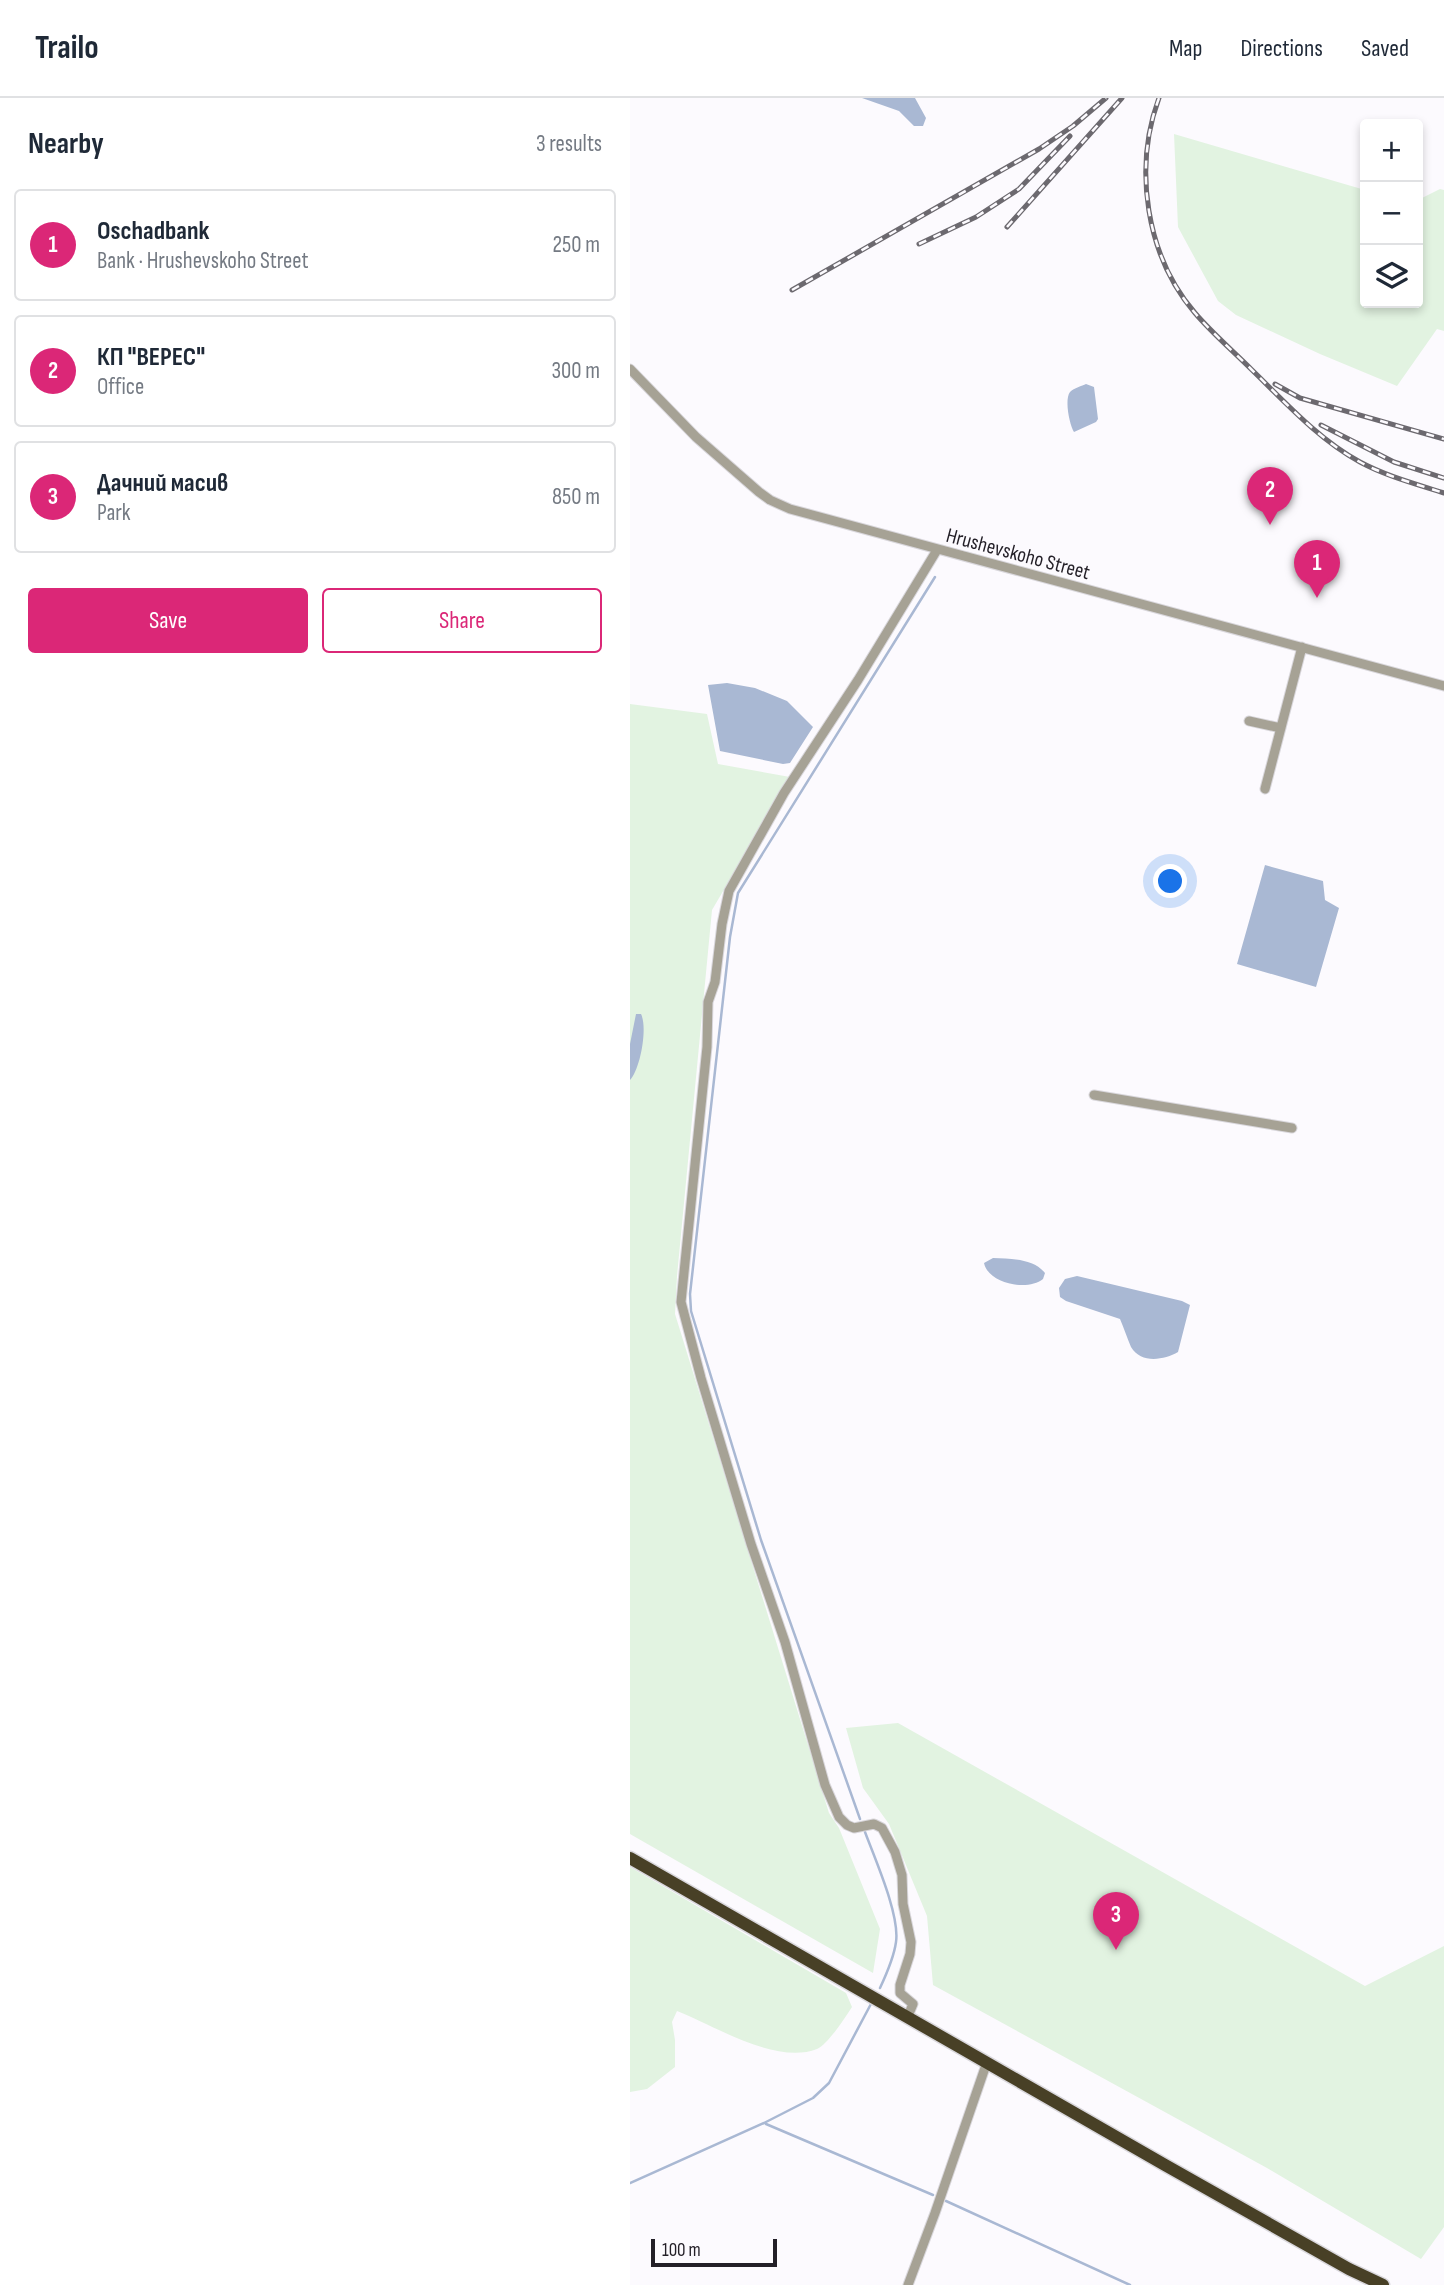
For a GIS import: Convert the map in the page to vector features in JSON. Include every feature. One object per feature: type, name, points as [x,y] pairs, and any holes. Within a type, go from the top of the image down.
[{"type":"highway","points":[[630,1858],[1338,2263],[1383,2285]]},
{"type":"street","name":"Hrushevskoho Street","points":[[630,369],[696,437],[770,500],[790,509],[1444,687]]},
{"type":"street","points":[[908,2016],[913,2004],[900,1993],[900,1985],[908,1967],[911,1942],[903,1904],[902,1875],[895,1852],[882,1828],[874,1824],[854,1828],[847,1825],[839,1817],[825,1785],[785,1642],[751,1544],[681,1302],[707,1047],[708,1002],[715,982],[729,891],[789,784],[858,680],[937,550]]},
{"type":"street","points":[[1265,789],[1302,647]]},
{"type":"street","points":[[1249,721],[1281,728]]},
{"type":"street","points":[[1094,1095],[1292,1128]]},
{"type":"street","points":[[908,2285],[987,2062]]},
{"type":"green space","points":[[1174,134],[1360,189],[1360,308],[1423,308],[1423,198],[1440,189],[1444,190],[1444,331],[1437,329],[1397,386],[1236,315],[1218,301],[1178,227]]},
{"type":"green space","points":[[630,704],[707,714],[718,764],[790,777],[712,910],[675,1314],[829,1813],[839,1828],[880,1929],[873,1973],[630,1834]]},
{"type":"green space","points":[[898,1723],[1365,1986],[1444,1946],[1444,2227],[1421,2259],[1267,2168],[933,1985],[927,1916],[889,1824],[863,1788],[846,1728]]},
{"type":"green space","points":[[630,1867],[846,1993],[852,2007],[841,2024],[817,2049],[801,2053],[783,2052],[746,2042],[677,2011],[672,2022],[675,2067],[647,2089],[630,2092]]},
{"type":"water","points":[[862,98],[915,98],[926,118],[923,126],[914,126],[899,111]]},
{"type":"water","points":[[1086,384],[1094,387],[1098,419],[1074,432],[1068,413],[1068,396],[1070,392]]},
{"type":"water","points":[[727,683],[755,688],[787,701],[813,727],[790,763],[783,764],[720,751],[708,685]]},
{"type":"water","points":[[1265,865],[1323,881],[1325,900],[1339,908],[1316,987],[1237,964]]},
{"type":"water","points":[[636,1014],[641,1014],[644,1029],[640,1058],[630,1080],[630,1044]]},
{"type":"water","points":[[993,1258],[1034,1264],[1045,1273],[1043,1279],[1028,1285],[1000,1280],[987,1270],[984,1263]]},
{"type":"water","points":[[1077,1276],[1190,1305],[1178,1352],[1153,1359],[1141,1356],[1131,1347],[1120,1319],[1060,1297],[1059,1288],[1065,1279]]},
{"type":"waterway","points":[[860,1819],[761,1540],[691,1311],[690,1294],[730,937],[738,893],[935,577]]},
{"type":"waterway","points":[[865,1832],[886,1887],[896,1931],[894,1953],[880,1988]]},
{"type":"waterway","points":[[630,2183],[813,2098],[829,2083],[872,2002]]},
{"type":"waterway","points":[[766,2124],[933,2195]]},
{"type":"waterway","points":[[946,2201],[1130,2285]]},
{"type":"railway","points":[[792,290],[1039,149],[1073,126],[1106,98]]},
{"type":"railway","points":[[1007,227],[1122,98]]},
{"type":"railway","points":[[1159,98],[1151,125],[1146,182],[1155,238],[1178,290],[1215,334],[1330,442],[1370,467],[1444,493]]},
{"type":"railway","points":[[919,244],[976,217],[1019,189],[1070,136]]},
{"type":"railway","points":[[1275,384],[1300,398],[1444,439]]},
{"type":"railway","points":[[1321,425],[1394,462],[1444,478]]},
{"type":"place","name":"КП \"ВЕРЕС\"","points":[[1270,525]]},
{"type":"place","name":"Oschadbank","points":[[1317,598]]},
{"type":"place","name":"Дачний масив","points":[[1116,1950]]}]
